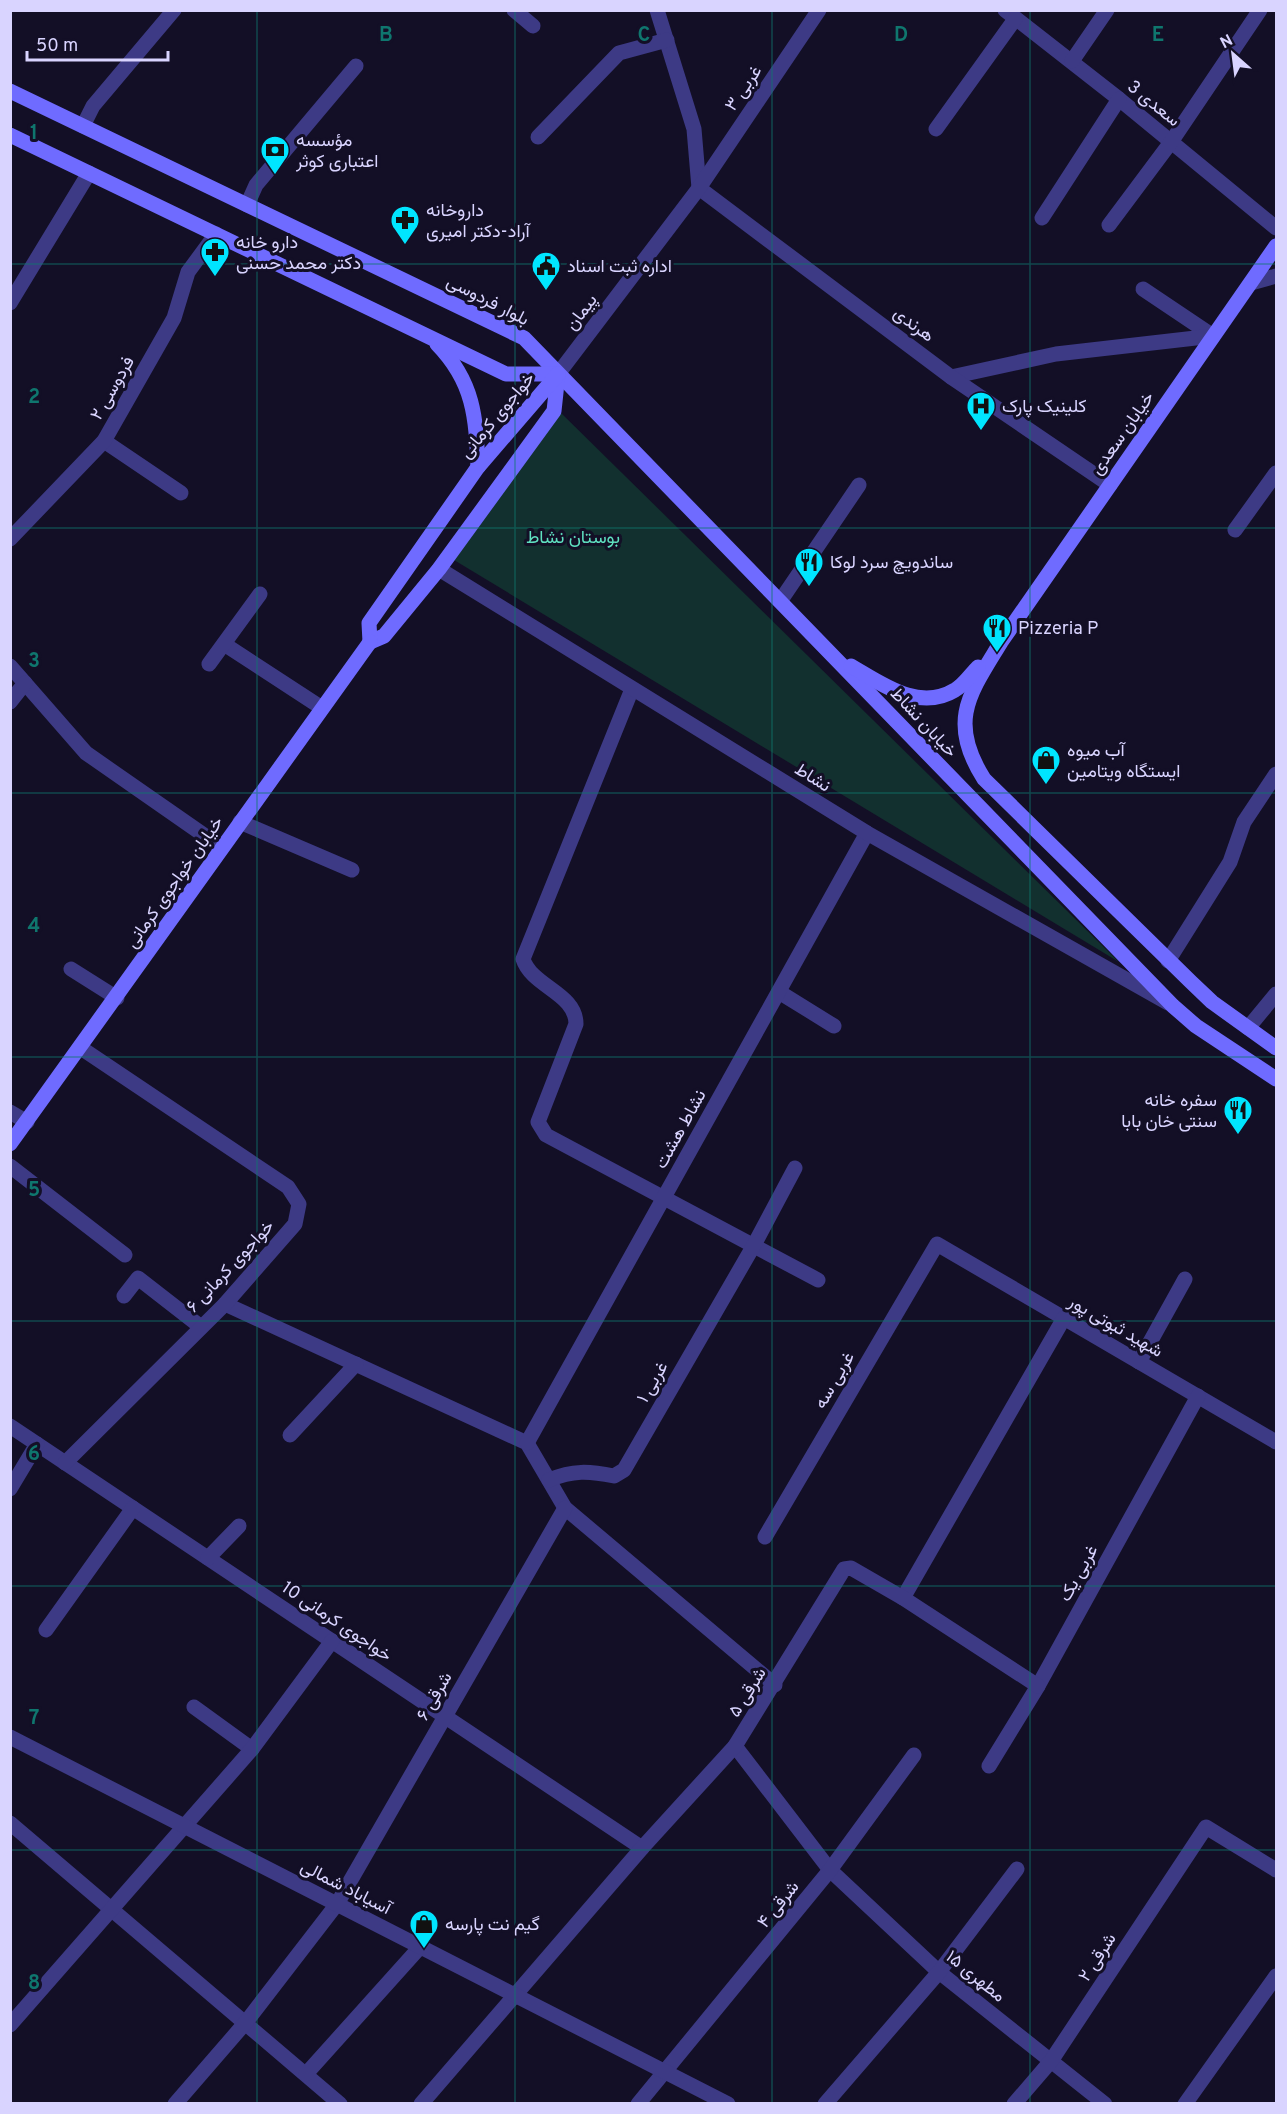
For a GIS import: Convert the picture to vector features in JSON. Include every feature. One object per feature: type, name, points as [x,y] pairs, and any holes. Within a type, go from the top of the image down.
[{"type":"main road","name":"بلوار فردوسی","points":[[10,92],[524,338],[558,374]]},
{"type":"main road","points":[[10,135],[506,374],[558,374]]},
{"type":"main road","name":"خیابان سعدی","points":[[1001,642],[1276,246]]},
{"type":"main road","points":[[431,338],[446,353],[467,384],[477,424],[478,467]]},
{"type":"main road","name":"خواجوی کرمانی","points":[[558,374],[554,411],[439,568],[384,636],[370,642],[369,623],[478,467],[558,374]]},
{"type":"main road","name":"خیابان نشاط","points":[[558,374],[781,600],[1173,1006],[1196,1026],[1276,1079]]},
{"type":"main road","name":"خیابان خواجوی کرمانی","points":[[10,1144],[117,998],[221,848],[370,642]]},
{"type":"main road","points":[[838,659],[903,693],[918,699],[937,699],[957,689],[1001,642]]},
{"type":"main road","points":[[1001,642],[968,697],[965,720],[968,746],[973,762],[984,779],[1212,1002],[1276,1048]]},
{"type":"street","points":[[83,126],[93,106],[174,10]]},
{"type":"street","points":[[514,10],[533,26]]},
{"type":"street","points":[[657,10],[694,129],[699,188]]},
{"type":"street","name":"۳ غربی","points":[[699,188],[819,10]]},
{"type":"street","points":[[1072,61],[1107,10]]},
{"type":"street","points":[[1109,225],[1171,142],[1260,10]]},
{"type":"street","points":[[936,129],[1010,15]]},
{"type":"street","name":"سعدی 3","points":[[1010,15],[1072,61],[1276,228]]},
{"type":"street","points":[[538,137],[619,53],[667,40]]},
{"type":"street","points":[[247,205],[256,185],[356,66]]},
{"type":"street","points":[[1042,218],[1119,99]]},
{"type":"street","points":[[10,303],[89,173]]},
{"type":"street","name":"پیمان","points":[[558,374],[699,188]]},
{"type":"street","name":"هرندی","points":[[699,188],[951,377],[1110,485]]},
{"type":"street","name":"فردوسی ۲","points":[[10,539],[104,441],[174,318],[188,272],[216,234]]},
{"type":"street","points":[[1251,283],[1276,276]]},
{"type":"street","points":[[1143,289],[1213,336]]},
{"type":"street","points":[[951,377],[1056,354],[1213,336]]},
{"type":"street","points":[[104,441],[181,493]]},
{"type":"street","points":[[1235,530],[1276,476]]},
{"type":"street","points":[[781,600],[859,485]]},
{"type":"street","name":"نشاط","points":[[439,568],[867,833],[1173,1006]]},
{"type":"street","points":[[209,664],[260,594]]},
{"type":"street","points":[[224,644],[322,708]]},
{"type":"street","points":[[10,666],[86,753],[221,848]]},
{"type":"street","points":[[10,702],[25,682]]},
{"type":"street","points":[[632,689],[523,958],[526,968],[569,1004],[576,1013],[576,1024],[538,1122],[546,1135],[818,1280]]},
{"type":"street","points":[[1168,961],[1230,862],[1244,822],[1276,774]]},
{"type":"street","points":[[240,822],[352,870]]},
{"type":"street","name":"نشاط هشت","points":[[527,1443],[867,833]]},
{"type":"street","points":[[71,969],[117,998]]},
{"type":"street","points":[[778,992],[834,1026]]},
{"type":"street","points":[[1248,1028],[1276,994]]},
{"type":"street","name":"خواجوی کرمانی ۶","points":[[65,1463],[225,1304],[295,1224],[299,1204],[288,1187],[81,1048]]},
{"type":"street","points":[[10,1112],[27,1122]]},
{"type":"street","points":[[10,1166],[125,1255]]},
{"type":"street","name":"غربی ۱","points":[[549,1480],[567,1472],[587,1470],[614,1476],[624,1470],[754,1245],[795,1168]]},
{"type":"street","name":"شهید ثبوتی پور","points":[[937,1244],[1276,1442]]},
{"type":"street","name":"غربی سه","points":[[765,1537],[937,1244]]},
{"type":"street","points":[[124,1296],[138,1278],[201,1327]]},
{"type":"street","points":[[1139,1362],[1185,1279]]},
{"type":"street","points":[[225,1304],[527,1443],[566,1508],[775,1685]]},
{"type":"street","points":[[903,1598],[1064,1318]]},
{"type":"street","points":[[290,1435],[356,1364]]},
{"type":"street","name":"غربی یک","points":[[989,1766],[1038,1686],[1198,1396]]},
{"type":"street","name":"خواجوی کرمانی 10","points":[[10,1426],[642,1848]]},
{"type":"street","points":[[10,1489],[37,1444]]},
{"type":"street","points":[[46,1630],[133,1508]]},
{"type":"street","name":"شرقی ۶","points":[[175,2103],[246,2022],[337,1904],[566,1508]]},
{"type":"street","points":[[208,1558],[239,1526]]},
{"type":"street","name":"شرقی ۵","points":[[420,2103],[642,1848],[735,1746],[775,1685],[844,1569],[851,1568],[903,1598],[1038,1686]]},
{"type":"street","points":[[10,2025],[187,1827],[252,1749],[332,1641]]},
{"type":"street","points":[[194,1707],[252,1749]]},
{"type":"street","name":"آسیاباد شمالی","points":[[10,1737],[728,2103]]},
{"type":"street","name":"مطهری ۱۵","points":[[735,1746],[830,1870],[939,1972],[1105,2103]]},
{"type":"street","name":"شرقی ۴","points":[[638,2103],[666,2072],[830,1870],[914,1755]]},
{"type":"street","points":[[10,1823],[340,2103]]},
{"type":"street","name":"شرقی ۲","points":[[1014,2103],[1051,2061],[1206,1827],[1276,1870]]},
{"type":"street","points":[[825,2103],[939,1972],[1017,1869]]},
{"type":"street","points":[[306,2074],[421,1947]]},
{"type":"street","points":[[1185,2103],[1276,1976]]},
{"type":"green space","name":"بوستان نشاط","points":[[561,413],[1119,962],[454,560]]},
{"type":"place","name":"مؤسسه اعتباری کوثر","points":[[275,176]]},
{"type":"place","name":"داروخانه آراد-دکتر امیری","points":[[405,246]]},
{"type":"place","name":"دارو خانه دکتر محمد حسنی","points":[[215,278]]},
{"type":"place","name":"اداره ثبت اسناد","points":[[546,292]]},
{"type":"place","name":"کلینیک پارک","points":[[981,432]]},
{"type":"place","name":"ساندویچ سرد لوکا","points":[[809,588]]},
{"type":"place","name":"Pizzeria P","points":[[997,654]]},
{"type":"place","name":"آب میوه ایستگاه ویتامین","points":[[1046,786]]},
{"type":"place","name":"سفره خانه سنتی خان بابا","points":[[1238,1136]]},
{"type":"place","name":"گیم نت پارسه","points":[[424,1950]]}]
